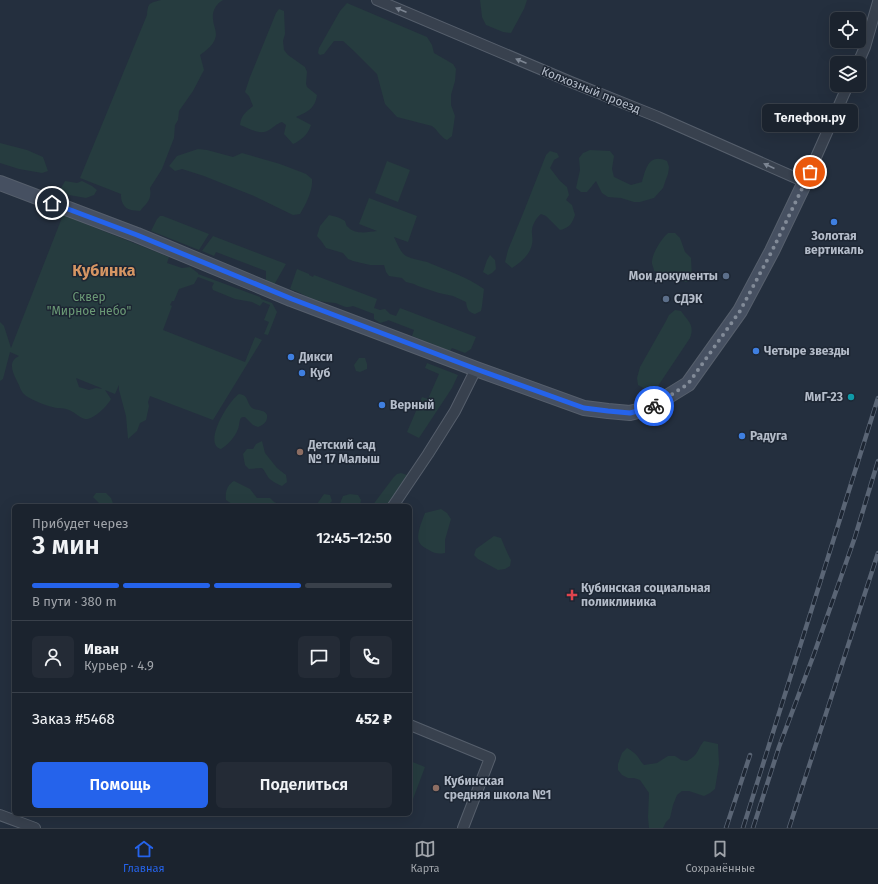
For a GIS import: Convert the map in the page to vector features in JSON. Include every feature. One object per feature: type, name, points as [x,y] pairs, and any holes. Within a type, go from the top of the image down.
[{"type":"street","name":"Колхозный проезд","points":[[377,0],[658,117],[805,182]]},
{"type":"street","points":[[861,56],[878,2]]},
{"type":"street","points":[[0,183],[144,238],[292,299],[476,369],[584,408],[630,413],[649,408],[666,399],[688,384],[740,311],[772,251],[805,182],[845,92]]},
{"type":"street","points":[[394,504],[455,411],[476,369]]},
{"type":"street","points":[[412,726],[490,758],[463,828]]},
{"type":"street","points":[[0,815],[35,828]]},
{"type":"green space","points":[[161,0],[223,0],[216,6],[213,13],[216,33],[214,41],[200,55],[204,70],[193,91],[179,111],[178,120],[175,125],[174,138],[162,169],[150,188],[150,198],[140,211],[128,209],[121,200],[121,194],[80,178],[147,15],[149,5]]},
{"type":"green space","points":[[480,0],[527,0],[524,9],[511,33],[503,32],[486,25],[482,17]]},
{"type":"green space","points":[[347,3],[427,37],[432,45],[434,53],[453,64],[456,69],[455,81],[451,95],[451,105],[455,116],[452,136],[447,140],[432,126],[397,117],[385,104],[377,74],[343,41],[334,41],[324,54],[320,55],[318,53],[319,48],[340,11]]},
{"type":"green space","points":[[279,9],[284,11],[284,50],[288,55],[305,67],[307,72],[307,87],[317,95],[312,107],[307,112],[296,117],[311,125],[304,136],[293,144],[284,134],[286,125],[282,122],[266,132],[254,131],[240,125],[243,116],[253,106],[249,96],[245,92],[276,13]]},
{"type":"green space","points":[[0,143],[27,150],[43,157],[48,171],[42,173],[19,169],[0,163]]},
{"type":"green space","points":[[198,149],[233,157],[242,153],[280,164],[306,174],[312,179],[307,202],[300,214],[293,215],[254,196],[204,176],[182,169],[175,171],[169,166],[177,156]]},
{"type":"green space","points":[[590,150],[610,151],[614,156],[612,169],[614,177],[631,185],[642,182],[647,167],[652,160],[661,159],[667,161],[669,167],[668,174],[663,188],[654,198],[640,202],[608,197],[602,193],[596,181],[587,192],[581,192],[576,188],[580,170],[579,158],[583,153]]},
{"type":"green space","points":[[550,151],[557,153],[559,157],[554,160],[550,168],[560,181],[567,187],[569,195],[566,200],[572,205],[575,215],[570,225],[560,230],[546,216],[541,214],[533,226],[532,243],[529,252],[522,261],[512,268],[505,262],[508,250],[546,155]]},
{"type":"green space","points":[[387,161],[410,170],[398,202],[375,193]]},
{"type":"green space","points":[[65,181],[77,183],[82,181],[97,190],[94,195],[86,198],[69,195],[60,190]]},
{"type":"green space","points":[[369,198],[417,216],[408,242],[394,237],[400,250],[406,256],[427,262],[456,274],[484,289],[481,311],[475,314],[468,310],[466,302],[453,296],[406,282],[402,278],[389,276],[384,265],[370,265],[353,261],[348,259],[343,253],[326,248],[317,236],[320,226],[329,215],[345,221],[347,227],[354,231],[377,231],[359,224]]},
{"type":"green space","name":"Сквер \"Мирное небо\"","points":[[63,215],[169,257],[167,263],[182,268],[190,267],[198,274],[260,297],[261,299],[272,303],[277,312],[268,335],[264,334],[269,322],[264,320],[270,305],[263,302],[260,306],[252,302],[235,299],[213,290],[212,287],[214,283],[198,277],[194,284],[179,289],[174,301],[172,301],[170,305],[172,306],[163,330],[245,362],[255,337],[262,340],[213,420],[150,396],[146,420],[140,423],[137,431],[128,439],[126,416],[119,385],[115,394],[105,390],[111,399],[107,405],[100,412],[89,419],[85,419],[63,408],[45,405],[24,394],[12,369],[13,362],[19,356],[10,352],[3,379],[0,381],[0,322],[4,326],[11,348]],"holes":[[[76,378],[102,389],[96,388],[89,390],[79,387]]]},
{"type":"green space","points":[[160,216],[209,234],[199,250],[151,231]]},
{"type":"green space","points":[[668,233],[675,233],[680,238],[685,252],[691,258],[692,278],[687,282],[654,271],[652,264],[653,256],[660,243]]},
{"type":"green space","points":[[213,236],[286,264],[274,285],[266,281],[266,271],[216,252],[214,256],[202,251]]},
{"type":"green space","points":[[490,255],[495,260],[496,269],[488,275],[483,272]]},
{"type":"green space","points":[[297,269],[313,277],[314,275],[377,299],[374,308],[380,310],[385,309],[390,314],[396,316],[400,308],[476,337],[471,349],[465,353],[452,348],[450,351],[412,336],[414,330],[388,320],[380,323],[374,319],[374,314],[353,306],[346,307],[335,303],[316,300],[290,289]]},
{"type":"green space","points":[[675,310],[681,311],[690,323],[692,330],[690,338],[656,389],[645,389],[638,385],[637,378],[640,367],[669,315]]},
{"type":"green space","points":[[359,358],[365,358],[367,364],[367,369],[360,372],[356,371],[354,365]]},
{"type":"green space","points":[[427,363],[458,375],[452,388],[419,438],[407,432],[422,397],[428,399],[439,374],[425,368]]},
{"type":"green space","points":[[239,394],[246,397],[252,408],[265,412],[267,419],[264,424],[258,427],[253,425],[245,417],[242,417],[235,435],[229,443],[221,449],[216,445],[214,439],[216,431],[219,422],[229,404]]},
{"type":"green space","points":[[262,441],[265,453],[277,468],[286,475],[287,482],[282,486],[271,480],[262,468],[249,469],[245,465],[243,454],[247,449],[253,449],[256,444]]},
{"type":"green space","points":[[401,473],[407,475],[410,480],[395,504],[374,504],[393,478],[397,474]]},
{"type":"green space","points":[[234,481],[250,489],[257,498],[270,498],[278,504],[232,504],[226,500],[226,492]]},
{"type":"green space","points":[[96,493],[106,493],[111,498],[113,504],[100,504],[93,497]]},
{"type":"green space","points":[[324,494],[330,495],[332,501],[329,504],[317,504]]},
{"type":"green space","points":[[350,494],[358,495],[361,500],[360,504],[340,504],[343,496]]},
{"type":"green space","points":[[441,509],[447,513],[451,519],[445,540],[445,553],[439,554],[422,546],[419,542],[418,535],[425,513]]},
{"type":"green space","points":[[494,536],[501,538],[511,560],[510,566],[505,569],[498,570],[478,559],[474,555],[476,549]]},
{"type":"green space","points":[[704,741],[718,744],[719,764],[715,789],[704,796],[689,791],[682,791],[677,795],[670,818],[663,828],[649,828],[649,793],[640,780],[628,778],[622,775],[618,770],[618,764],[622,753],[627,748],[636,754],[644,765],[657,763],[668,756],[675,756],[681,760],[687,761],[696,754]]},
{"type":"green space","points":[[412,762],[425,767],[412,802]]},
{"type":"railway","points":[[743,828],[878,398]]},
{"type":"railway","points":[[753,828],[779,747],[814,654],[855,537],[878,461]]},
{"type":"railway","points":[[789,828],[878,553]]},
{"type":"railway","points":[[726,828],[750,755]]},
{"type":"way so far","points":[[654,406],[688,384],[740,311],[772,251],[810,172]]},
{"type":"place","name":"Телефон.ру","points":[[810,172]]},
{"type":"place","name":"Золотая вертикаль","points":[[834,222]]},
{"type":"place","name":"Мои документы","points":[[726,276]]},
{"type":"place","name":"СДЭК","points":[[666,299]]},
{"type":"place","name":"Четыре звезды","points":[[756,351]]},
{"type":"place","name":"Дикси","points":[[291,357]]},
{"type":"place","name":"Куб","points":[[302,373]]},
{"type":"place","name":"МиГ-23","points":[[851,397]]},
{"type":"place","name":"Верный","points":[[382,405]]},
{"type":"place","name":"Радуга","points":[[742,436]]},
{"type":"place","name":"Детский сад № 17 Малыш","points":[[300,452]]},
{"type":"place","name":"Кубинская социальная поликлиника","points":[[572,595]]},
{"type":"place","name":"Кубинская средняя школа №1","points":[[436,788]]},
{"type":"district","name":"Кубинка","points":[[104,270]]},
{"type":"route","points":[[52,203],[137,235],[292,299],[476,369],[584,408],[630,413],[654,406]]}]
